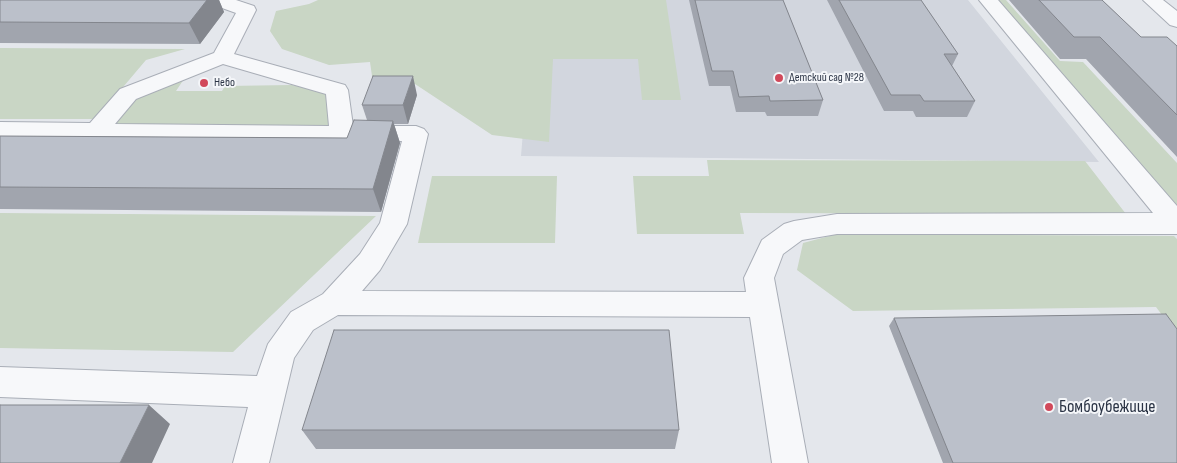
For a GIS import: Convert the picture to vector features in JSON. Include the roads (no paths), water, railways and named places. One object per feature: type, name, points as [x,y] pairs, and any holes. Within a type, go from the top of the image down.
[{"type":"lane","points":[[218,0],[247,10],[222,57]]},
{"type":"lane","points":[[988,0],[1177,224]]},
{"type":"lane","points":[[1152,0],[1177,21]]},
{"type":"lane","points":[[97,130],[128,94],[222,57],[337,90],[342,133]]},
{"type":"lane","points":[[0,130],[416,134],[393,224],[370,262],[334,303],[302,321],[279,354],[251,463]]},
{"type":"lane","points":[[790,463],[762,305],[759,278],[772,248],[794,231],[837,224],[1177,224]]},
{"type":"lane","points":[[334,303],[762,305]]},
{"type":"lane","points":[[0,382],[269,392]]},
{"type":"place","name":"Детский сад №28","points":[[779,78]]},
{"type":"place","name":"Небо","points":[[204,83]]},
{"type":"place","name":"Бомбоубежище","points":[[1049,407]]}]
